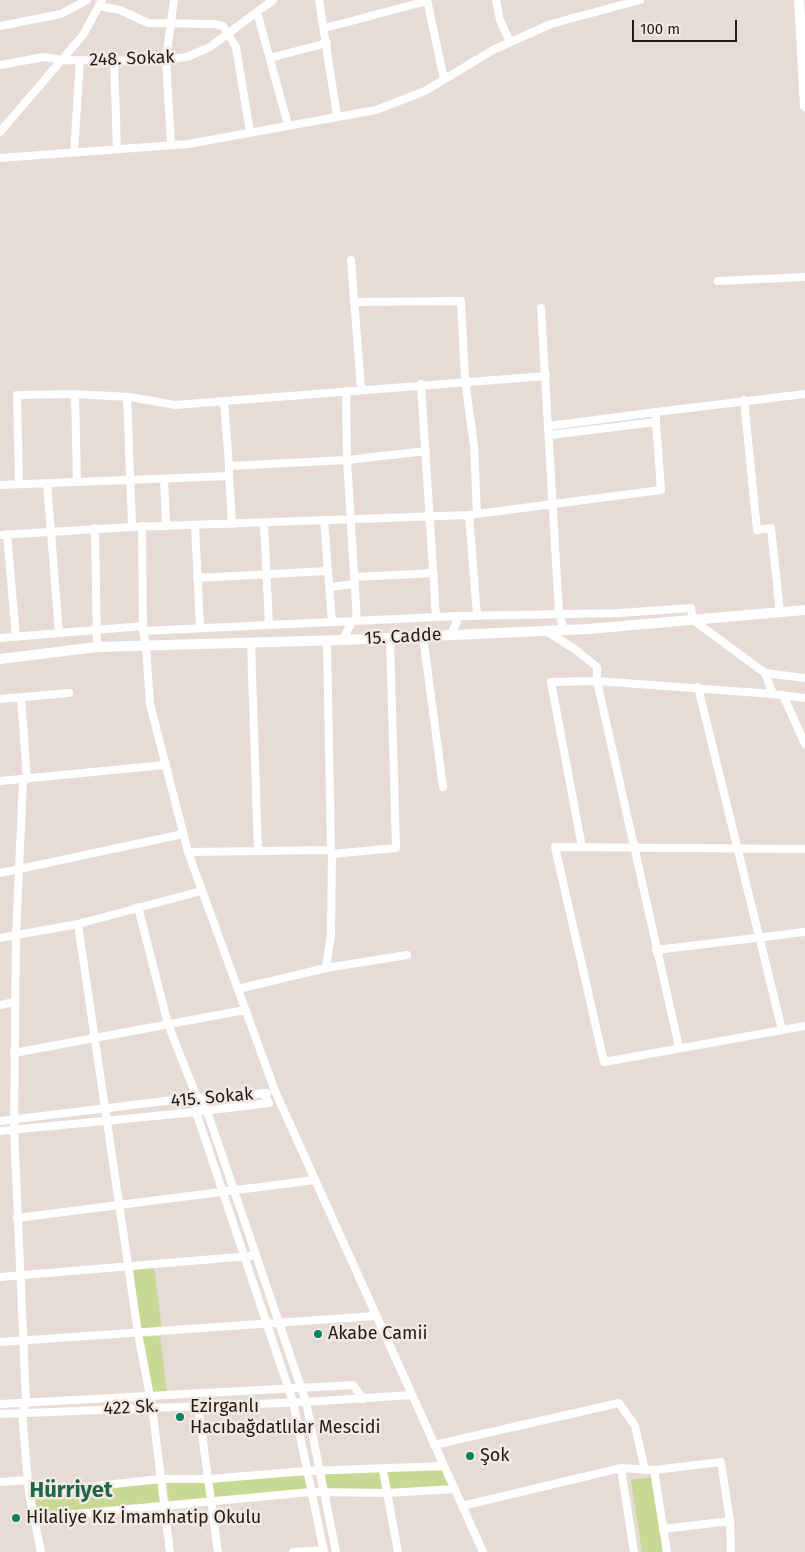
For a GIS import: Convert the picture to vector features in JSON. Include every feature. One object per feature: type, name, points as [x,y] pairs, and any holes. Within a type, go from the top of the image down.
[{"type":"main road","points":[[799,0],[805,106]]},
{"type":"main road","name":"15. Cadde","points":[[0,659],[97,647],[343,640],[564,630],[805,610]]},
{"type":"street","points":[[0,26],[61,14],[87,0]]},
{"type":"street","points":[[171,145],[166,59],[169,25],[174,0]]},
{"type":"street","name":"248. Sokak","points":[[0,65],[44,57],[64,60],[114,60],[187,57],[210,46],[273,0]]},
{"type":"street","points":[[319,0],[325,28],[337,116]]},
{"type":"street","points":[[325,28],[427,0],[444,79]]},
{"type":"street","points":[[496,0],[500,20],[510,42]]},
{"type":"street","points":[[0,158],[171,145],[376,110],[425,90],[510,42],[550,24],[640,0]]},
{"type":"street","points":[[0,132],[64,60],[83,35],[100,3],[148,23],[169,25],[214,24],[223,26],[229,33],[236,48],[250,132]]},
{"type":"street","points":[[257,12],[288,125]]},
{"type":"street","points":[[270,58],[327,44]]},
{"type":"street","points":[[74,152],[80,60]]},
{"type":"street","points":[[114,60],[117,149]]},
{"type":"street","points":[[350,260],[361,389]]},
{"type":"street","points":[[718,281],[805,277]]},
{"type":"street","points":[[354,302],[461,301],[465,380],[474,446],[473,514],[477,615]]},
{"type":"street","points":[[541,308],[560,613],[564,630]]},
{"type":"street","points":[[19,484],[17,395],[75,394],[127,397],[175,405],[465,380],[546,376]]},
{"type":"street","points":[[421,384],[436,617]]},
{"type":"street","points":[[343,640],[355,621],[355,581],[347,460],[346,391]]},
{"type":"street","points":[[75,394],[77,482]]},
{"type":"street","points":[[549,426],[744,400],[805,394]]},
{"type":"street","points":[[127,397],[132,527]]},
{"type":"street","points":[[744,400],[757,530],[771,528],[780,612]]},
{"type":"street","points":[[224,401],[232,524]]},
{"type":"street","points":[[16,636],[4,534],[95,528],[473,514],[662,490],[656,412]]},
{"type":"street","points":[[550,436],[656,422]]},
{"type":"street","points":[[229,466],[347,460],[426,451]]},
{"type":"street","points":[[0,485],[229,476]]},
{"type":"street","points":[[164,479],[166,526]]},
{"type":"street","points":[[47,483],[59,633]]},
{"type":"street","points":[[324,520],[332,622]]},
{"type":"street","points":[[264,523],[269,625]]},
{"type":"street","points":[[195,525],[200,628]]},
{"type":"street","points":[[142,526],[143,628],[150,704],[188,852],[275,1092],[454,1490],[484,1552]]},
{"type":"street","points":[[95,528],[97,647]]},
{"type":"street","points":[[198,578],[327,571]]},
{"type":"street","points":[[329,587],[355,581],[434,573]]},
{"type":"street","points":[[0,638],[143,628],[200,628],[477,615],[620,613],[691,608],[693,620],[765,673],[805,678]]},
{"type":"street","points":[[451,635],[459,616]]},
{"type":"street","points":[[546,630],[597,667],[597,682],[679,1048]]},
{"type":"street","points":[[424,636],[443,787]]},
{"type":"street","points":[[188,852],[331,852],[396,848],[390,638]]},
{"type":"street","points":[[326,968],[331,935],[327,640]]},
{"type":"street","points":[[252,642],[258,851]]},
{"type":"street","points":[[765,673],[773,694]]},
{"type":"street","points":[[582,847],[551,682],[597,682],[698,687],[805,698]]},
{"type":"street","points":[[698,687],[782,1030]]},
{"type":"street","points":[[0,698],[69,694]]},
{"type":"street","points":[[783,695],[805,744]]},
{"type":"street","points":[[21,697],[25,779],[16,935],[14,1130],[26,1402],[22,1413],[28,1492],[41,1552]]},
{"type":"street","points":[[0,781],[166,764]]},
{"type":"street","points":[[0,873],[183,834]]},
{"type":"street","points":[[805,848],[555,847],[604,1062],[805,1026]]},
{"type":"street","points":[[0,938],[78,924],[201,891]]},
{"type":"street","points":[[138,908],[168,1024],[197,1098],[207,1110],[306,1402],[336,1552]]},
{"type":"street","points":[[78,924],[138,1333],[152,1407],[170,1552]]},
{"type":"street","points":[[656,950],[759,936],[805,932]]},
{"type":"street","points":[[238,989],[326,968],[408,955]]},
{"type":"street","points":[[0,1005],[14,1002]]},
{"type":"street","points":[[14,1053],[245,1010]]},
{"type":"street","points":[[263,1093],[275,1092]]},
{"type":"street","name":"415. Sokak","points":[[0,1121],[197,1098],[263,1093],[269,1103],[0,1131]]},
{"type":"street","points":[[197,1098],[196,1112],[293,1402],[323,1551],[293,1552]]},
{"type":"street","points":[[18,1218],[315,1180]]},
{"type":"street","points":[[0,1276],[256,1255]]},
{"type":"street","points":[[0,1342],[376,1316]]},
{"type":"street","name":"422 Sk.","points":[[0,1404],[353,1385],[363,1399]]},
{"type":"street","name":"422 Sk.","points":[[0,1414],[306,1402],[412,1395]]},
{"type":"street","points":[[434,1445],[619,1402],[635,1426],[645,1470]]},
{"type":"street","points":[[198,1405],[218,1552]]},
{"type":"street","points":[[462,1506],[621,1468],[654,1470],[722,1462],[730,1520],[731,1552]]},
{"type":"street","points":[[28,1492],[161,1479],[209,1479],[307,1471],[383,1470],[444,1466]]},
{"type":"street","points":[[621,1468],[634,1552]]},
{"type":"street","points":[[383,1470],[398,1552]]},
{"type":"street","points":[[654,1470],[668,1552]]},
{"type":"street","points":[[0,1482],[28,1480]]},
{"type":"street","points":[[34,1518],[311,1492],[388,1493],[454,1490]]},
{"type":"street","points":[[663,1529],[730,1520]]},
{"type":"green space","points":[[154,1267],[162,1329],[140,1330],[133,1269]]},
{"type":"green space","points":[[160,1336],[167,1392],[151,1393],[142,1337]]},
{"type":"green space","points":[[444,1466],[455,1489],[324,1493],[320,1471]]},
{"type":"green space","points":[[304,1474],[309,1490],[214,1499],[212,1482]]},
{"type":"green space","points":[[651,1477],[663,1552],[642,1552],[631,1480]]},
{"type":"green space","points":[[159,1482],[161,1503],[39,1513],[35,1496]]},
{"type":"green space","points":[[167,1482],[206,1483],[207,1498],[169,1502]]},
{"type":"place","name":"Akabe Camii","points":[[318,1334]]},
{"type":"place","name":"Ezirganlı Hacıbağdatlılar Mescidi","points":[[180,1417]]},
{"type":"place","name":"Şok","points":[[470,1456]]},
{"type":"place","name":"Hilaliye Kız İmamhatip Okulu","points":[[16,1518]]},
{"type":"district","name":"Hürriyet","points":[[71,1491]]}]
